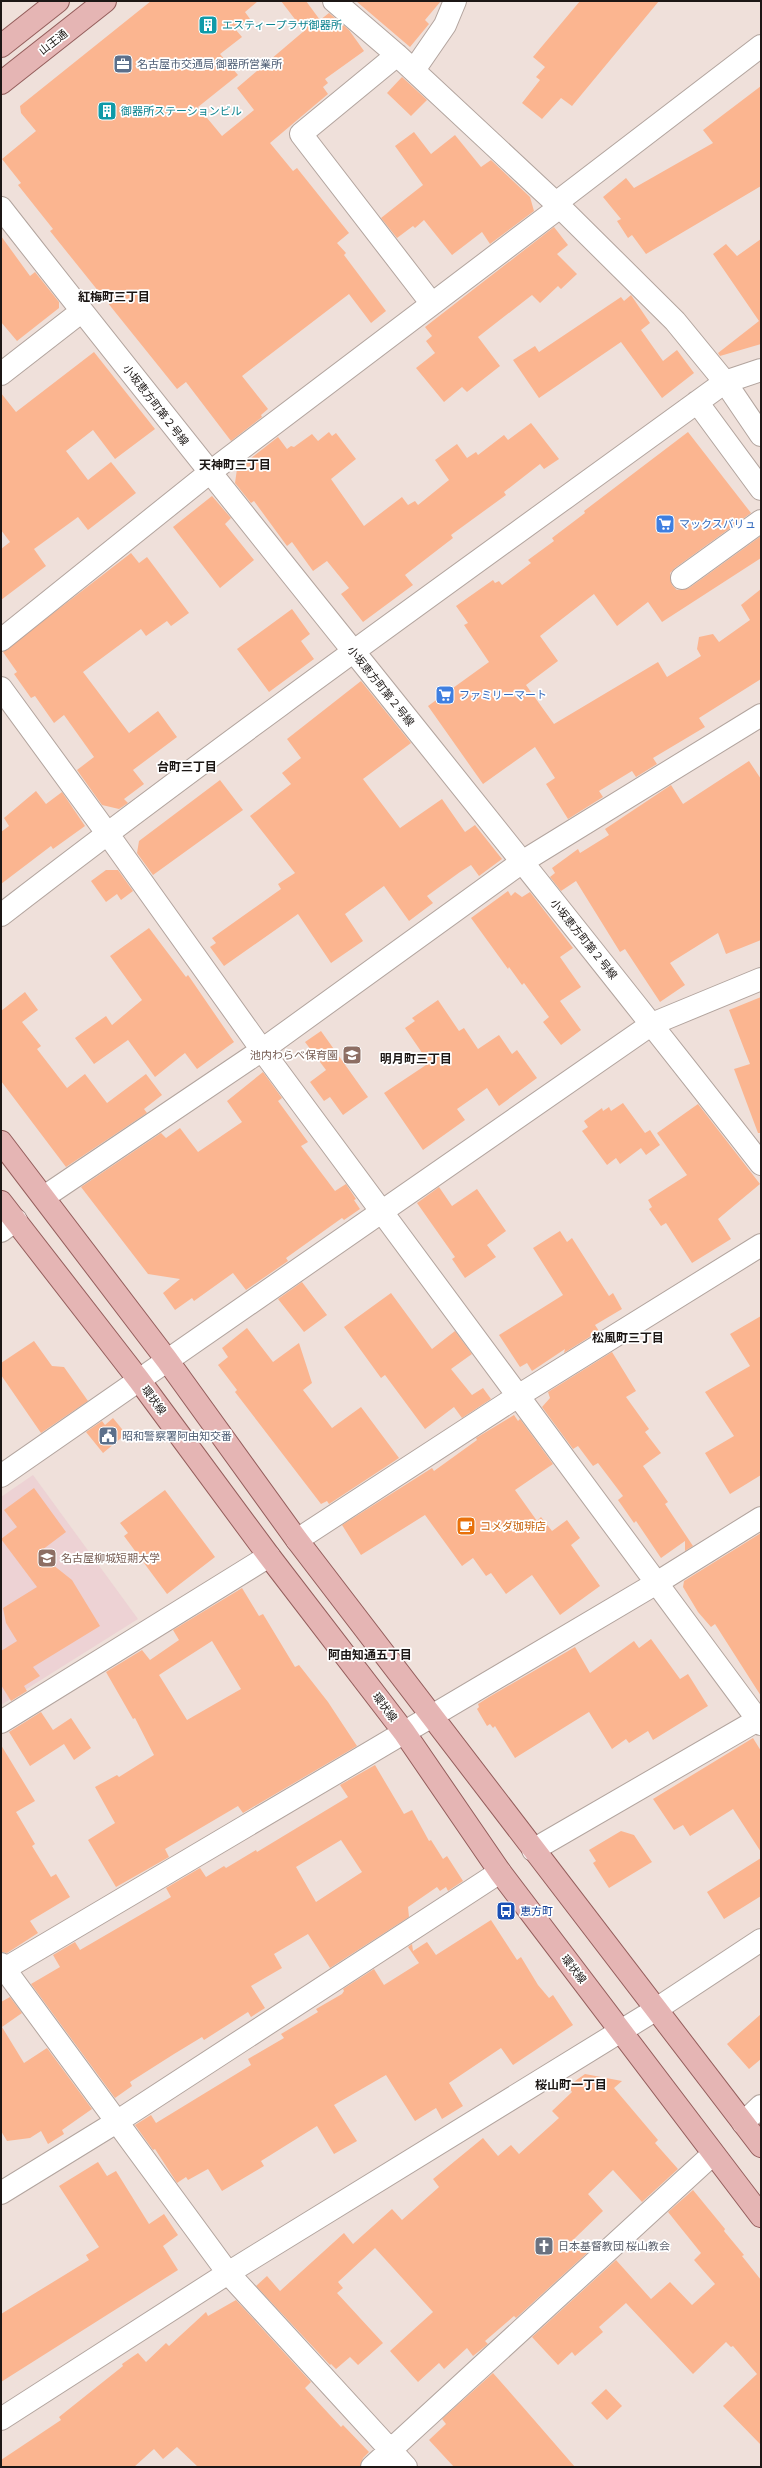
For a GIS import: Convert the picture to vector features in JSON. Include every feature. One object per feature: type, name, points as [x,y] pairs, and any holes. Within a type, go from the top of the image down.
[{"type":"main road","points":[[1,46],[58,1]]},
{"type":"main road","name":"山王通","points":[[1,83],[105,1]]},
{"type":"main road","points":[[1,1142],[167,1360],[297,1540],[432,1715],[655,2010],[761,2146]]},
{"type":"main road","name":"環状線","points":[[1,1202],[8,1226],[139,1380],[269,1556],[404,1732],[500,1872],[621,2030],[712,2154],[761,2216]]},
{"type":"street","points":[[334,1],[414,70],[558,205],[675,321],[725,382],[761,435]]},
{"type":"street","points":[[414,70],[445,25],[455,1]]},
{"type":"street","points":[[1,640],[209,473],[432,304],[761,46]]},
{"type":"street","points":[[397,55],[301,134],[432,304]]},
{"type":"street","name":"小坂恵方町第２号線","points":[[1,208],[209,473],[652,1024],[761,1164]]},
{"type":"street","points":[[1,374],[82,311]]},
{"type":"street","points":[[1,915],[107,833],[353,651],[697,402],[725,382],[761,370]]},
{"type":"street","points":[[697,402],[761,489]]},
{"type":"street","points":[[682,578],[761,521]]},
{"type":"street","points":[[1,688],[262,1050],[655,1584],[760,1720],[533,1850]]},
{"type":"street","points":[[44,1197],[262,1050],[522,862],[761,715]]},
{"type":"street","points":[[1,1476],[382,1213],[652,1024],[761,979]]},
{"type":"street","points":[[297,1540],[518,1396],[761,1245]]},
{"type":"street","points":[[406,2467],[228,2273],[118,2121],[2,1968],[655,1584],[761,1518]]},
{"type":"street","points":[[1,1722],[269,1556]]},
{"type":"street","points":[[1,2193],[118,2121],[500,1872]]},
{"type":"street","points":[[1,2419],[228,2273],[655,2010],[761,1940]]},
{"type":"street","points":[[743,2123],[761,2106]]},
{"type":"street","points":[[372,2467],[712,2154]]},
{"type":"shaded area","name":"名古屋柳城短期大学","points":[[33,1475],[138,1619],[1,1705],[1,1497]]},
{"type":"building","points":[[151,1],[258,1],[245,12],[250,19],[236,30],[242,37],[220,54],[238,75],[198,107],[222,136],[254,110],[237,88],[304,31],[281,1],[306,1],[320,20],[329,13],[349,30],[364,51],[325,79],[328,83],[323,87],[328,94],[270,143],[293,171],[297,168],[349,233],[337,243],[346,253],[344,255],[386,311],[371,323],[349,294],[242,376],[268,409],[261,415],[262,417],[231,441],[186,382],[177,389],[50,231],[53,229],[18,185],[21,183],[2,159],[36,131],[21,113],[20,106]]},
{"type":"building","points":[[356,1],[441,1],[425,20],[429,24],[410,47]]},
{"type":"building","points":[[580,1],[659,1],[572,106],[561,98],[542,119],[522,103],[540,80],[536,77],[545,67],[533,57]]},
{"type":"building","points":[[402,77],[427,100],[411,116],[387,93]]},
{"type":"building","points":[[761,86],[761,186],[646,254],[632,235],[628,238],[617,221],[621,219],[603,197],[626,178],[634,188],[713,143],[703,130]]},
{"type":"building","points":[[414,132],[431,154],[455,135],[481,167],[491,160],[530,197],[534,211],[490,244],[482,232],[452,255],[424,220],[415,228],[413,226],[397,238],[381,218],[423,185],[395,146]]},
{"type":"building","points":[[554,227],[568,245],[557,254],[577,274],[561,289],[558,286],[540,303],[532,295],[478,337],[500,366],[467,392],[462,387],[444,402],[416,368],[435,353],[426,341],[432,336],[425,327]]},
{"type":"building","points":[[1,236],[30,276],[35,272],[59,302],[59,308],[17,341],[1,322]]},
{"type":"building","points":[[761,239],[761,344],[720,356],[718,353],[759,321],[713,254],[726,244],[737,256]]},
{"type":"building","points":[[631,295],[650,323],[641,330],[663,361],[677,350],[694,373],[662,398],[621,342],[539,398],[513,360],[535,346],[539,352],[621,297],[624,301]]},
{"type":"building","points":[[94,352],[155,429],[115,459],[93,430],[66,451],[88,480],[111,462],[136,493],[88,530],[78,517],[34,549],[46,566],[1,600],[1,549],[10,542],[1,530],[1,393],[16,412]]},
{"type":"building","points":[[531,423],[559,459],[544,469],[540,464],[504,492],[506,495],[451,535],[453,538],[405,575],[413,585],[363,622],[341,594],[349,588],[327,561],[313,571],[292,542],[287,546],[254,501],[251,503],[235,483],[237,469],[278,437],[287,449],[291,446],[294,447],[312,434],[318,441],[329,432],[332,436],[336,433],[356,459],[331,479],[364,526],[402,497],[408,505],[415,501],[418,505],[449,480],[435,460],[457,444],[467,458],[476,452],[478,455],[504,435],[508,440]]},
{"type":"building","points":[[688,432],[751,513],[675,568],[670,573],[672,585],[677,590],[689,588],[761,536],[761,558],[662,622],[648,602],[617,626],[594,594],[540,636],[558,661],[526,685],[554,724],[658,662],[667,677],[701,656],[697,649],[699,637],[713,634],[719,642],[750,620],[741,605],[761,589],[761,679],[699,718],[705,727],[653,758],[657,764],[636,777],[632,771],[599,791],[603,797],[568,819],[546,784],[555,778],[535,747],[483,784],[428,706],[489,662],[464,625],[468,623],[456,606],[493,580],[495,583],[499,581],[502,585],[531,563],[528,560],[554,541],[552,538],[585,513],[584,511]]},
{"type":"building","points":[[212,496],[231,518],[225,524],[254,560],[220,588],[173,527]]},
{"type":"building","points":[[131,553],[139,563],[147,557],[189,613],[171,626],[167,621],[146,636],[141,629],[83,672],[129,733],[158,711],[177,737],[133,770],[144,784],[124,799],[128,803],[119,809],[102,805],[77,770],[94,757],[64,715],[54,723],[35,696],[31,698],[14,674],[17,672],[3,652]]},
{"type":"building","points":[[292,609],[310,634],[301,641],[314,659],[269,692],[237,649]]},
{"type":"building","points":[[361,681],[411,743],[363,779],[400,828],[442,799],[465,832],[475,825],[502,859],[479,876],[471,865],[460,872],[427,896],[433,903],[409,921],[384,886],[345,914],[363,941],[331,963],[298,914],[224,966],[210,947],[216,943],[212,938],[281,889],[278,884],[295,873],[250,816],[291,784],[282,773],[301,758],[287,739]]},
{"type":"building","points":[[749,761],[761,779],[761,940],[726,954],[718,933],[670,963],[685,985],[660,1002],[625,949],[620,952],[576,881],[561,891],[550,877],[555,873],[552,868],[578,849],[580,853],[609,835],[605,829],[671,785],[683,804]]},
{"type":"building","points":[[220,780],[243,810],[153,875],[137,853],[139,841]]},
{"type":"building","points":[[36,791],[46,804],[62,792],[85,826],[53,849],[51,846],[1,884],[1,832],[9,826],[4,818]]},
{"type":"building","points":[[106,870],[118,870],[133,891],[121,900],[117,894],[106,902],[91,881]]},
{"type":"building","points":[[508,891],[511,896],[515,892],[522,897],[530,892],[573,948],[560,957],[581,987],[560,1001],[581,1030],[561,1045],[543,1022],[549,1017],[524,983],[522,985],[509,967],[508,969],[471,918]]},
{"type":"building","points":[[149,928],[186,977],[188,975],[234,1042],[197,1069],[185,1053],[155,1077],[128,1040],[94,1064],[75,1038],[106,1016],[112,1025],[142,1000],[110,956]]},
{"type":"building","points":[[25,992],[38,1010],[22,1022],[41,1046],[37,1049],[67,1088],[85,1074],[107,1103],[146,1074],[162,1095],[144,1109],[147,1113],[66,1167],[1,1081],[1,1011]]},
{"type":"building","points":[[761,997],[761,1133],[758,1133],[734,1069],[750,1064],[729,1010]]},
{"type":"building","points":[[438,1000],[459,1031],[464,1028],[478,1049],[499,1035],[512,1054],[517,1050],[537,1078],[499,1106],[487,1088],[457,1109],[465,1120],[423,1150],[384,1093],[429,1063],[405,1028],[415,1021],[412,1018]]},
{"type":"building","points":[[321,1031],[368,1097],[343,1115],[330,1097],[324,1101],[310,1082],[326,1070],[305,1042]]},
{"type":"building","points":[[263,1072],[282,1098],[278,1101],[308,1142],[301,1146],[335,1191],[346,1184],[356,1199],[354,1200],[360,1209],[344,1220],[342,1218],[286,1258],[288,1261],[246,1290],[233,1273],[194,1301],[192,1298],[175,1310],[163,1293],[180,1279],[148,1274],[81,1187],[161,1133],[166,1138],[180,1128],[198,1152],[242,1122],[227,1101]]},
{"type":"building","points":[[623,1103],[645,1133],[650,1130],[660,1145],[646,1155],[641,1148],[620,1164],[616,1158],[607,1165],[582,1131],[588,1127],[584,1121],[602,1108],[603,1111],[609,1107],[611,1111]]},
{"type":"building","points":[[698,1104],[760,1184],[718,1219],[731,1239],[692,1263],[666,1223],[661,1226],[649,1209],[652,1207],[648,1200],[687,1175],[657,1133]]},
{"type":"building","points":[[439,1187],[452,1206],[477,1189],[506,1231],[487,1245],[496,1257],[465,1278],[452,1259],[455,1257],[417,1203]]},
{"type":"building","points":[[560,1231],[567,1242],[572,1238],[609,1296],[613,1293],[622,1309],[595,1325],[599,1331],[564,1353],[565,1349],[532,1371],[527,1363],[520,1367],[499,1335],[563,1295],[533,1248]]},
{"type":"building","points":[[302,1282],[327,1315],[304,1332],[278,1299]]},
{"type":"building","points":[[391,1293],[432,1349],[455,1331],[472,1354],[451,1369],[472,1395],[483,1388],[491,1399],[462,1418],[454,1407],[425,1429],[385,1375],[381,1378],[344,1327]]},
{"type":"building","points":[[761,1316],[761,1475],[730,1494],[705,1453],[734,1436],[705,1392],[750,1366],[730,1334]]},
{"type":"building","points":[[247,1328],[273,1362],[299,1343],[312,1383],[303,1390],[332,1428],[361,1407],[399,1458],[329,1504],[327,1501],[321,1504],[235,1392],[237,1390],[218,1365],[228,1357],[222,1348]]},
{"type":"building","points":[[34,1341],[52,1366],[64,1367],[88,1401],[41,1433],[1,1375],[1,1363]]},
{"type":"building","points":[[612,1352],[636,1391],[626,1397],[649,1429],[645,1432],[661,1453],[643,1466],[668,1502],[665,1504],[693,1546],[685,1551],[685,1541],[661,1558],[636,1521],[634,1523],[618,1500],[623,1496],[598,1463],[593,1466],[578,1446],[573,1449],[542,1407],[550,1398],[548,1392]]},
{"type":"building","points":[[514,1415],[518,1421],[520,1419],[553,1464],[515,1490],[537,1521],[541,1517],[552,1531],[567,1520],[580,1538],[571,1545],[600,1586],[560,1615],[532,1575],[506,1594],[491,1573],[486,1576],[473,1558],[462,1566],[425,1515],[361,1555],[342,1525],[432,1468],[434,1471],[477,1440],[476,1438]]},
{"type":"building","name":"昭和警察署阿由知交番","points":[[113,1418],[126,1434],[103,1453],[86,1432],[102,1421],[105,1425]]},
{"type":"building","points":[[34,1488],[66,1532],[38,1553],[72,1580],[100,1626],[33,1667],[40,1676],[24,1686],[27,1691],[11,1701],[1,1685],[1,1651],[17,1641],[6,1623],[3,1608],[37,1587],[1,1539],[17,1527],[4,1510]]},
{"type":"building","points":[[165,1490],[215,1557],[167,1594],[124,1536],[128,1533],[120,1523]]},
{"type":"building","points":[[761,1533],[761,1696],[715,1624],[711,1627],[698,1612],[683,1587],[684,1581]]},
{"type":"building","points":[[242,1588],[259,1616],[263,1614],[295,1667],[299,1665],[328,1702],[357,1746],[243,1813],[238,1806],[165,1849],[169,1857],[116,1887],[88,1840],[115,1823],[95,1787],[117,1775],[119,1777],[154,1755],[135,1718],[133,1719],[106,1672],[142,1650],[150,1660],[179,1640],[173,1630]],"holes":[[[212,1641],[241,1689],[187,1720],[159,1675]]]},
{"type":"building","points":[[651,1639],[680,1679],[688,1674],[708,1706],[653,1740],[648,1731],[629,1743],[626,1739],[612,1749],[589,1712],[515,1758],[495,1726],[493,1728],[490,1724],[487,1726],[477,1709],[479,1707],[478,1704],[489,1697],[575,1647],[590,1673],[634,1641],[639,1648]]},
{"type":"building","points":[[41,1712],[53,1730],[71,1718],[91,1748],[74,1760],[64,1744],[30,1766],[9,1732]]},
{"type":"building","points":[[753,1738],[761,1751],[761,1852],[733,1809],[690,1836],[683,1825],[674,1830],[653,1799]]},
{"type":"building","points":[[1,1745],[35,1801],[16,1812],[35,1844],[32,1846],[51,1877],[56,1874],[70,1897],[30,1921],[38,1933],[7,1953],[1,1952]]},
{"type":"building","points":[[375,1765],[404,1814],[412,1810],[429,1841],[431,1840],[443,1859],[447,1856],[463,1881],[448,1891],[446,1887],[440,1891],[437,1887],[408,1907],[409,1917],[330,1968],[308,1934],[274,1954],[282,1968],[251,1986],[265,2008],[251,2017],[248,2012],[204,2040],[202,2037],[130,2082],[132,2086],[115,2098],[31,1984],[60,1967],[53,1955],[75,1942],[80,1950],[171,1897],[166,1888],[200,1868],[206,1877],[224,1866],[226,1868],[256,1850],[257,1852],[348,1797],[340,1785]],"holes":[[[341,1840],[362,1872],[316,1902],[296,1867]]]},
{"type":"building","points":[[621,1831],[634,1835],[652,1862],[609,1888],[593,1863],[596,1861],[589,1850]]},
{"type":"building","points":[[761,1858],[761,1896],[724,1919],[707,1892]]},
{"type":"building","points":[[491,1920],[517,1960],[521,1957],[538,1985],[549,1998],[553,1995],[573,2025],[513,2065],[501,2048],[449,2083],[463,2106],[442,2119],[436,2108],[415,2121],[386,2075],[334,2105],[357,2141],[334,2154],[317,2126],[261,2161],[264,2166],[222,2191],[208,2169],[188,2180],[186,2177],[177,2183],[155,2149],[153,2150],[135,2125],[151,2115],[156,2123],[251,2065],[248,2059],[284,2038],[281,2034],[318,2012],[316,2009],[342,1994],[344,1991],[343,1989],[374,1969],[384,1985],[419,1963],[408,1947],[412,1944],[413,1951],[427,1942],[436,1955]]},
{"type":"building","points":[[10,1997],[22,2013],[2,2027],[24,2063],[47,2048],[92,2109],[62,2130],[64,2134],[48,2144],[41,2131],[30,2138],[7,2141],[1,2131],[1,2002]]},
{"type":"building","points":[[761,2014],[761,2059],[749,2069],[727,2044]]},
{"type":"building","points":[[585,2074],[622,2081],[614,2088],[658,2140],[655,2143],[678,2169],[642,2202],[613,2170],[588,2194],[603,2211],[574,2239],[587,2253],[516,2318],[514,2316],[485,2341],[488,2344],[473,2356],[467,2348],[444,2369],[439,2363],[418,2382],[390,2351],[433,2312],[375,2248],[338,2282],[343,2288],[337,2293],[383,2343],[358,2365],[350,2357],[336,2369],[331,2364],[330,2365],[256,2286],[267,2276],[280,2291],[344,2233],[353,2244],[392,2209],[402,2220],[439,2187],[433,2179],[483,2138],[498,2156],[511,2145],[519,2154],[559,2118],[552,2111],[572,2092],[568,2086]]},
{"type":"building","points":[[98,2162],[107,2176],[116,2171],[149,2224],[164,2214],[178,2235],[163,2246],[178,2270],[1,2382],[1,2314],[89,2260],[86,2255],[99,2247],[59,2186]]},
{"type":"building","points":[[693,2190],[725,2229],[724,2231],[744,2255],[742,2256],[761,2280],[761,2445],[723,2406],[757,2374],[733,2346],[731,2347],[726,2342],[693,2374],[626,2303],[599,2327],[603,2332],[575,2356],[572,2352],[558,2365],[532,2337],[616,2260],[651,2299],[670,2282],[692,2305],[715,2284],[694,2260],[701,2253],[668,2212]]},
{"type":"building","points":[[236,2300],[311,2382],[305,2388],[341,2427],[343,2425],[369,2452],[363,2458],[360,2467],[198,2467],[177,2447],[163,2459],[154,2449],[134,2467],[1,2467],[1,2460],[61,2420],[59,2417],[123,2366],[122,2364],[138,2353],[146,2362],[166,2343],[169,2346],[206,2312],[208,2316]]},
{"type":"building","points":[[493,2373],[575,2467],[454,2467],[429,2440],[446,2424],[442,2419]]},
{"type":"building","points":[[606,2389],[622,2406],[607,2420],[591,2403]]},
{"type":"place","name":"エスティープラザ御器所","points":[[208,25]]},
{"type":"place","name":"名古屋市交通局 御器所営業所","points":[[123,64]]},
{"type":"place","name":"御器所ステーションビル","points":[[107,111]]},
{"type":"place","name":"マックスバリュ","points":[[665,524]]},
{"type":"place","name":"ファミリーマート","points":[[445,695]]},
{"type":"place","name":"池内わらべ保育園","points":[[352,1055]]},
{"type":"place","name":"昭和警察署阿由知交番","points":[[108,1436]]},
{"type":"place","name":"コメダ珈琲店","points":[[466,1526]]},
{"type":"place","name":"名古屋柳城短期大学","points":[[47,1558]]},
{"type":"place","name":"恵方町","points":[[506,1911]]},
{"type":"place","name":"日本基督教団 桜山教会","points":[[544,2246]]},
{"type":"district","name":"紅梅町三丁目","points":[[114,297]]},
{"type":"district","name":"天神町三丁目","points":[[235,465]]},
{"type":"district","name":"台町三丁目","points":[[187,767]]},
{"type":"district","name":"明月町三丁目","points":[[416,1059]]},
{"type":"district","name":"松風町三丁目","points":[[628,1338]]},
{"type":"district","name":"阿由知通五丁目","points":[[370,1655]]},
{"type":"district","name":"桜山町一丁目","points":[[571,2085]]}]
